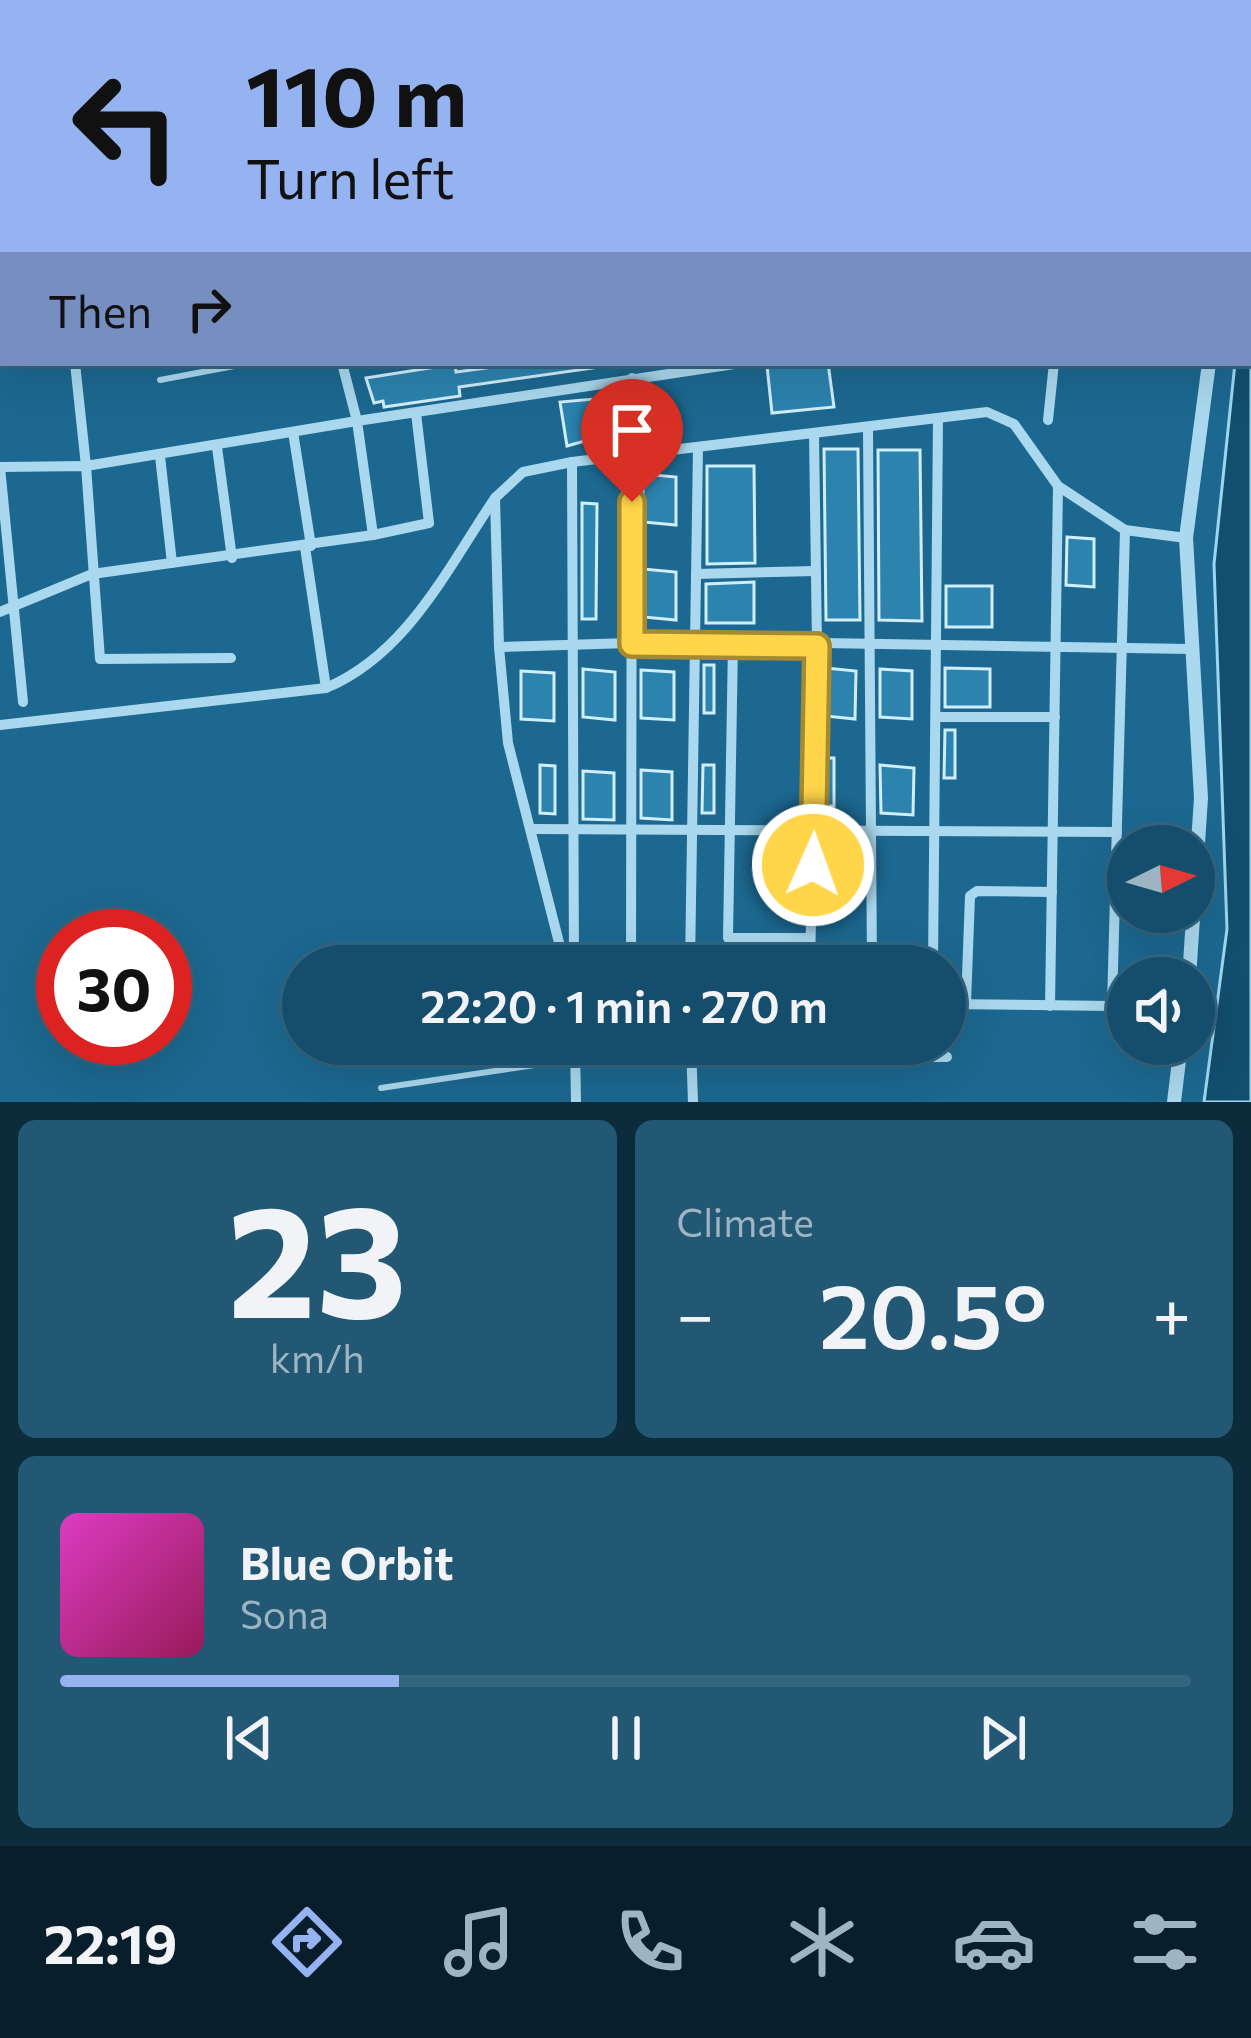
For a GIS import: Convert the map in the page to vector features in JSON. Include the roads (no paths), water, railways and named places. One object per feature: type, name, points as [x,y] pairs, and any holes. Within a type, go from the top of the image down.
[{"type":"street","points":[[75,366],[100,659],[231,658]]},
{"type":"street","points":[[343,366],[357,422],[373,535]]},
{"type":"street","points":[[618,366],[625,379],[632,454],[632,945]]},
{"type":"street","points":[[23,702],[1,467],[86,466],[160,456],[587,390],[703,366]]},
{"type":"street","points":[[1048,420],[1054,366]]},
{"type":"street","points":[[1190,957],[1201,798],[1186,538],[1209,366]]},
{"type":"street","points":[[0,724],[326,688],[362,673],[399,640],[495,498],[523,472],[572,462],[987,412],[1015,424],[1058,486],[1125,530],[1186,538]]},
{"type":"street","points":[[0,611],[92,574],[232,558],[429,524],[416,413]]},
{"type":"street","points":[[933,945],[938,418]]},
{"type":"street","points":[[868,429],[872,945]]},
{"type":"street","points":[[293,432],[326,688]]},
{"type":"street","points":[[810,945],[817,646],[814,434]]},
{"type":"street","points":[[218,447],[232,558]]},
{"type":"street","points":[[690,945],[698,448]]},
{"type":"street","points":[[160,456],[172,563]]},
{"type":"street","points":[[570,945],[572,462]]},
{"type":"street","points":[[1050,1006],[1058,486]]},
{"type":"street","points":[[495,498],[499,647],[508,743],[563,945]]},
{"type":"street","points":[[1117,825],[1118,651],[1125,530]]},
{"type":"street","points":[[697,574],[816,571]]},
{"type":"street","points":[[499,647],[695,641],[1192,649]]},
{"type":"street","points":[[733,642],[728,938],[810,938]]},
{"type":"street","points":[[936,717],[1054,718]]},
{"type":"street","points":[[532,829],[1107,832]]},
{"type":"street","points":[[1052,892],[977,891],[970,896],[966,1003],[1112,1006],[1114,933]]},
{"type":"street","points":[[575,1065],[576,1102]]},
{"type":"street","points":[[691,1065],[693,1102]]},
{"type":"street","points":[[1174,1102],[1178,1065]]},
{"type":"lane","points":[[160,380],[208,366]]},
{"type":"lane","points":[[381,1088],[535,1065]]},
{"type":"water","points":[[1235,366],[1251,366],[1251,1102],[1204,1102],[1209,1065],[1215,1065],[1215,1019],[1227,929],[1214,564]]}]
